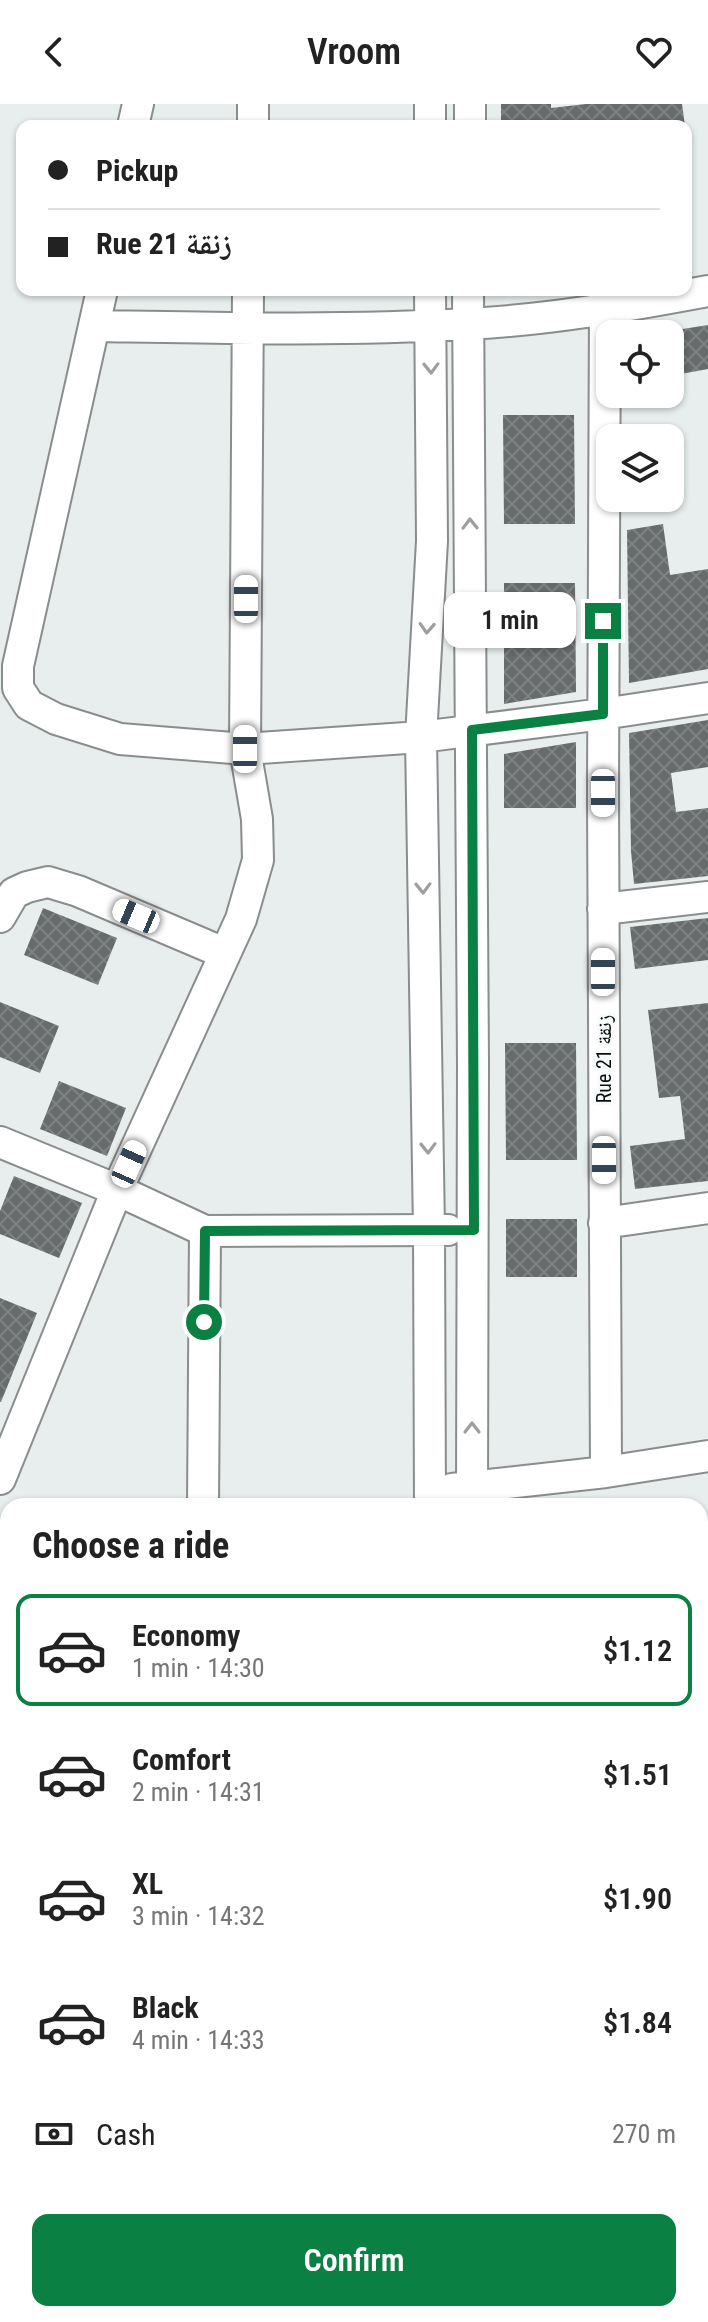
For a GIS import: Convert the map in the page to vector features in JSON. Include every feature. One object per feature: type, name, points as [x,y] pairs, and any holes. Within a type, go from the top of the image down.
[{"type":"street","points":[[101,296],[18,666],[18,688],[29,705],[56,719],[120,739],[245,749],[421,737],[708,698]]},
{"type":"street","points":[[0,1479],[117,1190],[241,919],[258,860],[257,819],[245,749],[248,296]]},
{"type":"street","points":[[430,296],[432,541],[421,737],[430,1498]]},
{"type":"street","points":[[468,296],[474,1230],[472,1497]]},
{"type":"street","points":[[95,326],[247,328],[468,324],[605,310],[681,296]]},
{"type":"street","name":"Rue 21 زنقة","points":[[605,310],[603,909],[606,1472]]},
{"type":"street","points":[[0,917],[14,893],[48,882],[78,891],[224,953]]},
{"type":"street","points":[[603,909],[708,897]]},
{"type":"street","points":[[0,1142],[117,1190],[205,1231],[474,1230]]},
{"type":"street","points":[[604,1223],[708,1208]]},
{"type":"street","points":[[203,1498],[205,1231]]},
{"type":"street","points":[[451,1498],[472,1497],[606,1472],[707,1462]]},
{"type":"building","points":[[501,104],[551,104],[551,108],[586,104],[682,104],[684,120],[501,120]]},
{"type":"building","points":[[708,325],[708,369],[684,373],[684,329]]},
{"type":"building","points":[[503,415],[574,415],[575,524],[504,524]]},
{"type":"building","points":[[663,524],[670,575],[708,569],[708,669],[629,683],[627,530]]},
{"type":"building","points":[[504,583],[575,583],[576,692],[504,704]]},
{"type":"building","points":[[708,720],[708,767],[671,773],[676,812],[708,808],[708,876],[634,884],[629,733]]},
{"type":"building","points":[[576,742],[576,808],[504,808],[504,754]]},
{"type":"building","points":[[43,908],[117,938],[98,985],[24,955]]},
{"type":"building","points":[[708,918],[708,960],[635,969],[630,927]]},
{"type":"building","points":[[0,1002],[59,1026],[40,1073],[0,1057]]},
{"type":"building","points":[[708,1003],[708,1181],[635,1189],[630,1146],[685,1139],[680,1096],[659,1098],[648,1010]]},
{"type":"building","points":[[505,1043],[576,1043],[577,1160],[506,1160]]},
{"type":"building","points":[[59,1081],[126,1108],[107,1156],[40,1129]]},
{"type":"building","points":[[14,1176],[82,1203],[59,1258],[0,1234],[0,1211]]},
{"type":"building","points":[[506,1219],[577,1219],[577,1277],[506,1277]]},
{"type":"building","points":[[0,1298],[37,1313],[1,1402],[0,1402]]},
{"type":"route","points":[[204,1322],[205,1231],[474,1230],[472,730],[603,714],[603,621]]}]
